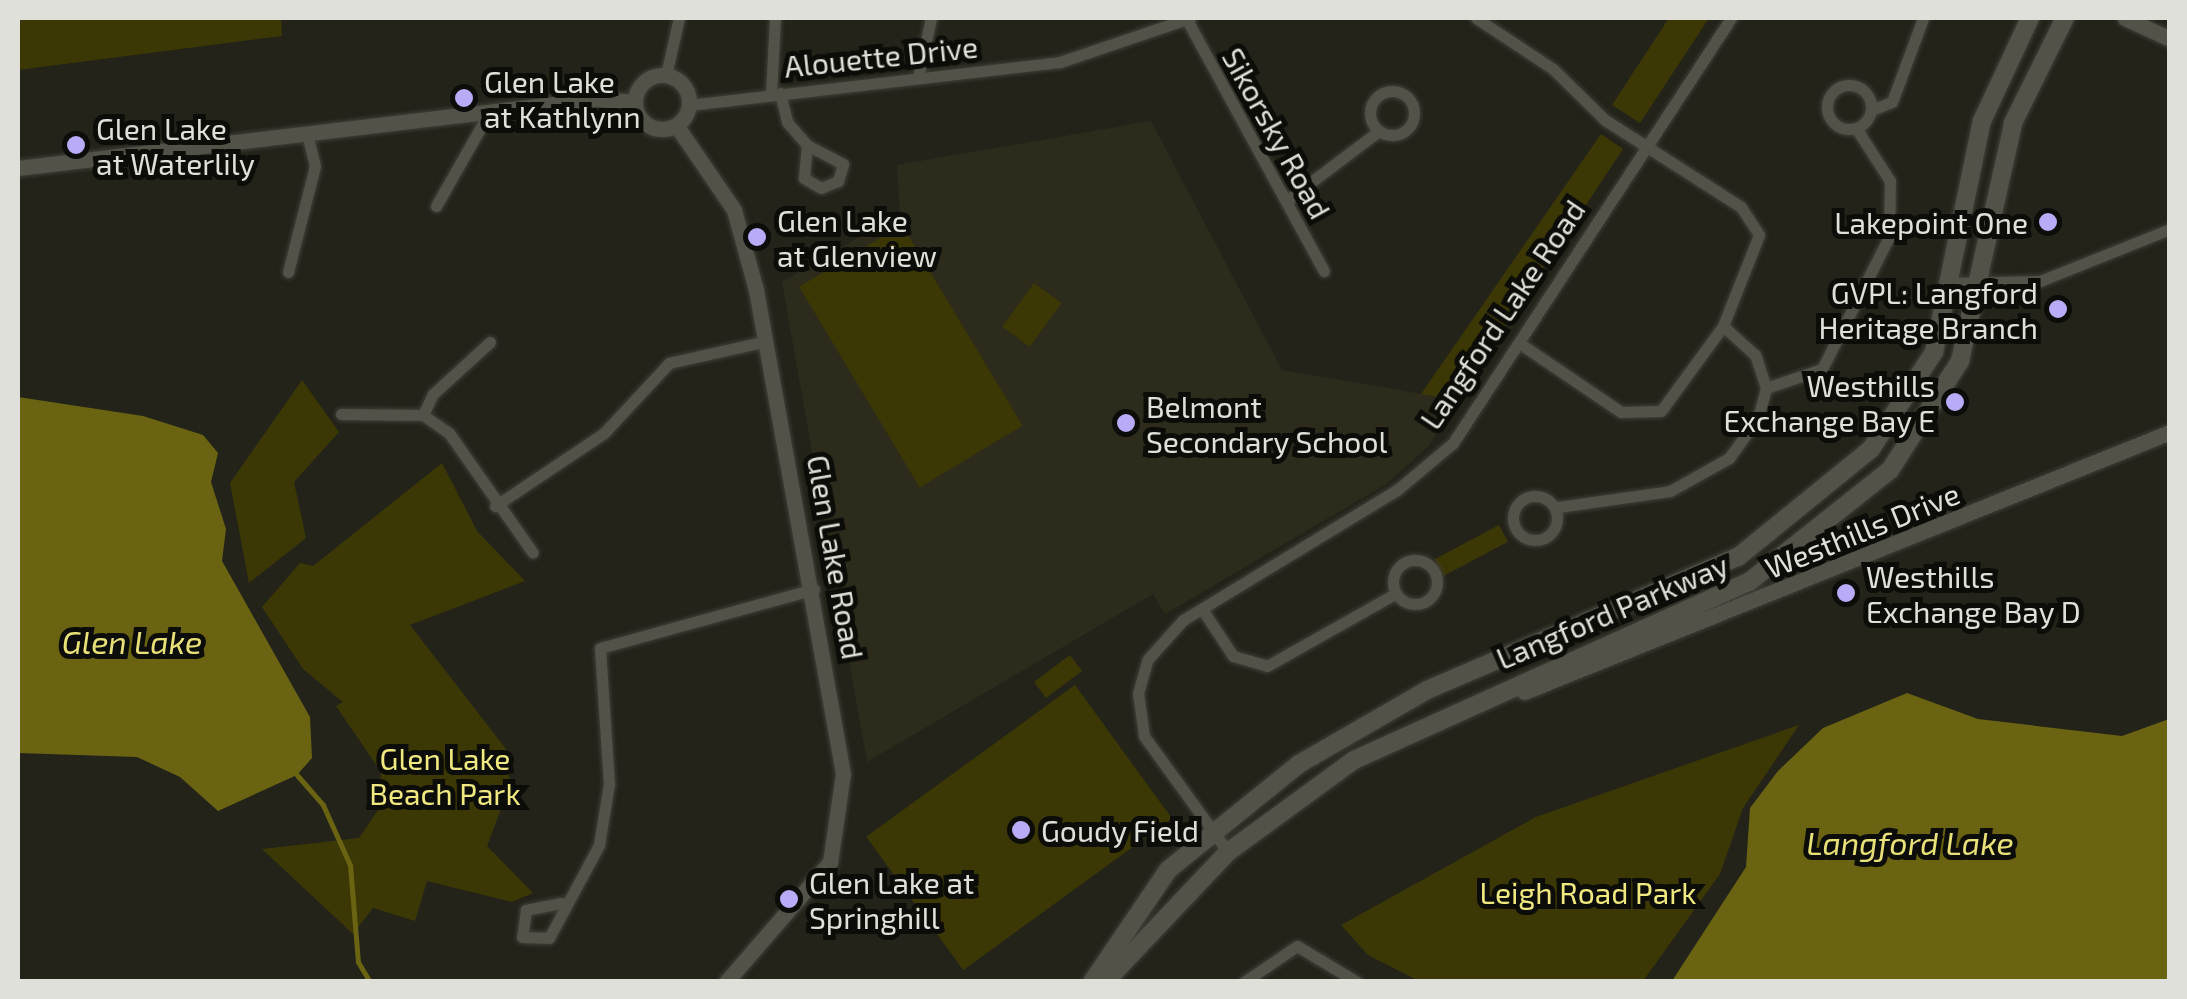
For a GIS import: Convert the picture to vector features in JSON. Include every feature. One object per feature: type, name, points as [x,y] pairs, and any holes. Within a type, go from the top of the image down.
[{"type":"main road","name":"Langford Parkway","points":[[1092,982],[1144,898],[1210,829],[1360,725],[1674,590],[1778,532],[1906,404],[1934,352],[1953,283],[1982,122],[2030,18]]},
{"type":"main road","name":"Langford Parkway","points":[[1105,982],[1228,852],[1354,760],[1459,706],[1704,606],[1845,514],[1941,401],[1980,285],[2013,123],[2065,18]]},
{"type":"street","points":[[666,75],[679,18]]},
{"type":"street","points":[[776,18],[776,93],[807,145]]},
{"type":"street","points":[[918,78],[931,18]]},
{"type":"street","name":"Alouette Drive","points":[[689,105],[1088,57],[1188,18]]},
{"type":"street","name":"Sikorsky Road","points":[[1188,18],[1324,271]]},
{"type":"street","points":[[1476,18],[1757,227],[1758,257],[1723,326],[1676,399],[1644,416],[1622,412],[1522,344]]},
{"type":"street","name":"Langford Lake Road","points":[[1228,852],[1150,750],[1138,708],[1158,643],[1202,609],[1418,476],[1454,443],[1731,18]]},
{"type":"street","points":[[1856,128],[1871,110],[1894,99],[1923,18]]},
{"type":"street","points":[[2125,18],[2170,39]]},
{"type":"street","points":[[666,75],[684,86],[689,105],[676,125],[646,125],[634,102],[641,83],[666,75]]},
{"type":"street","points":[[1766,388],[1822,369],[1890,237],[1890,182],[1856,128],[1828,115],[1834,90],[1860,87],[1871,110]]},
{"type":"street","points":[[18,168],[490,111],[634,102]]},
{"type":"street","points":[[436,206],[490,111]]},
{"type":"street","name":"Glen Lake Road","points":[[676,125],[734,210],[767,341],[840,742],[838,843],[726,982]]},
{"type":"street","points":[[1286,201],[1378,131]]},
{"type":"street","points":[[288,272],[315,166],[307,135]]},
{"type":"street","points":[[1953,283],[2040,282],[2170,228]]},
{"type":"street","points":[[1558,507],[1700,478],[1750,432],[1766,388],[1749,347],[1723,326]]},
{"type":"street","points":[[495,506],[604,433],[669,364],[767,341]]},
{"type":"street","points":[[424,415],[433,394],[490,342]]},
{"type":"street","points":[[341,414],[424,415],[449,433],[495,506],[532,554]]},
{"type":"street","name":"Westhills Drive","points":[[1459,706],[1511,697],[2029,492],[2170,432]]},
{"type":"street","points":[[1202,609],[1233,656],[1266,666],[1391,596],[1429,599],[1435,570],[1408,560],[1391,596]]},
{"type":"street","points":[[562,904],[589,868],[606,818],[600,648],[814,589]]},
{"type":"street","points":[[1244,982],[1296,946],[1357,982]]},
{"type":"shaded area","name":"Belmont Secondary School","points":[[1151,121],[1282,370],[1457,400],[1429,446],[1385,485],[1165,614],[1153,594],[867,762],[782,282],[900,213],[897,165]]},
{"type":"green space","points":[[18,18],[281,18],[282,36],[18,70]]},
{"type":"green space","points":[[1669,18],[1709,18],[1640,123],[1612,105]]},
{"type":"green space","points":[[1601,134],[1623,149],[1457,400],[1421,394]]},
{"type":"green space","points":[[902,225],[1023,426],[920,487],[799,287]]},
{"type":"green space","points":[[1034,283],[1062,303],[1030,347],[1002,327]]},
{"type":"green space","points":[[302,380],[339,432],[294,482],[306,538],[249,583],[230,483]]},
{"type":"green space","name":"Glen Lake Beach Park","points":[[442,463],[477,531],[525,581],[410,625],[506,749],[510,785],[487,846],[533,893],[512,902],[427,881],[415,921],[373,908],[353,934],[262,849],[359,838],[378,810],[381,772],[336,706],[343,702],[303,669],[262,607],[300,563],[313,566]]},
{"type":"green space","points":[[1499,525],[1508,542],[1443,576],[1435,559]]},
{"type":"green space","points":[[1070,655],[1082,671],[1046,698],[1034,682]]},
{"type":"green space","name":"Goudy Field","points":[[1075,685],[1172,818],[963,970],[866,837]]},
{"type":"green space","name":"Leigh Road Park","points":[[1799,725],[1743,808],[1720,874],[1643,981],[1419,981],[1368,955],[1341,925],[1536,817]]},
{"type":"water","name":"Glen Lake","points":[[18,397],[143,416],[203,435],[218,453],[211,482],[226,529],[222,561],[310,717],[312,758],[297,775],[218,811],[180,777],[137,757],[18,753]]},
{"type":"water","name":"Langford Lake","points":[[1907,693],[1978,719],[2122,736],[2169,719],[2169,981],[1672,981],[1746,867],[1750,808],[1778,771],[1823,728]]},
{"type":"waterway","points":[[297,775],[323,805],[350,865],[358,962],[370,982]]},
{"type":"place","name":"Glen Lake at Kathlynn","points":[[464,98]]},
{"type":"place","name":"Glen Lake at Waterlily","points":[[76,145]]},
{"type":"place","name":"Lakepoint One","points":[[2048,222]]},
{"type":"place","name":"Glen Lake at Glenview","points":[[757,237]]},
{"type":"place","name":"GVPL: Langford Heritage Branch","points":[[2058,309]]},
{"type":"place","name":"Westhills Exchange Bay E","points":[[1955,402]]},
{"type":"place","name":"Belmont Secondary School","points":[[1126,423]]},
{"type":"place","name":"Westhills Exchange Bay D","points":[[1846,593]]},
{"type":"place","name":"Goudy Field","points":[[1021,830]]},
{"type":"place","name":"Glen Lake at Springhill","points":[[789,899]]}]
